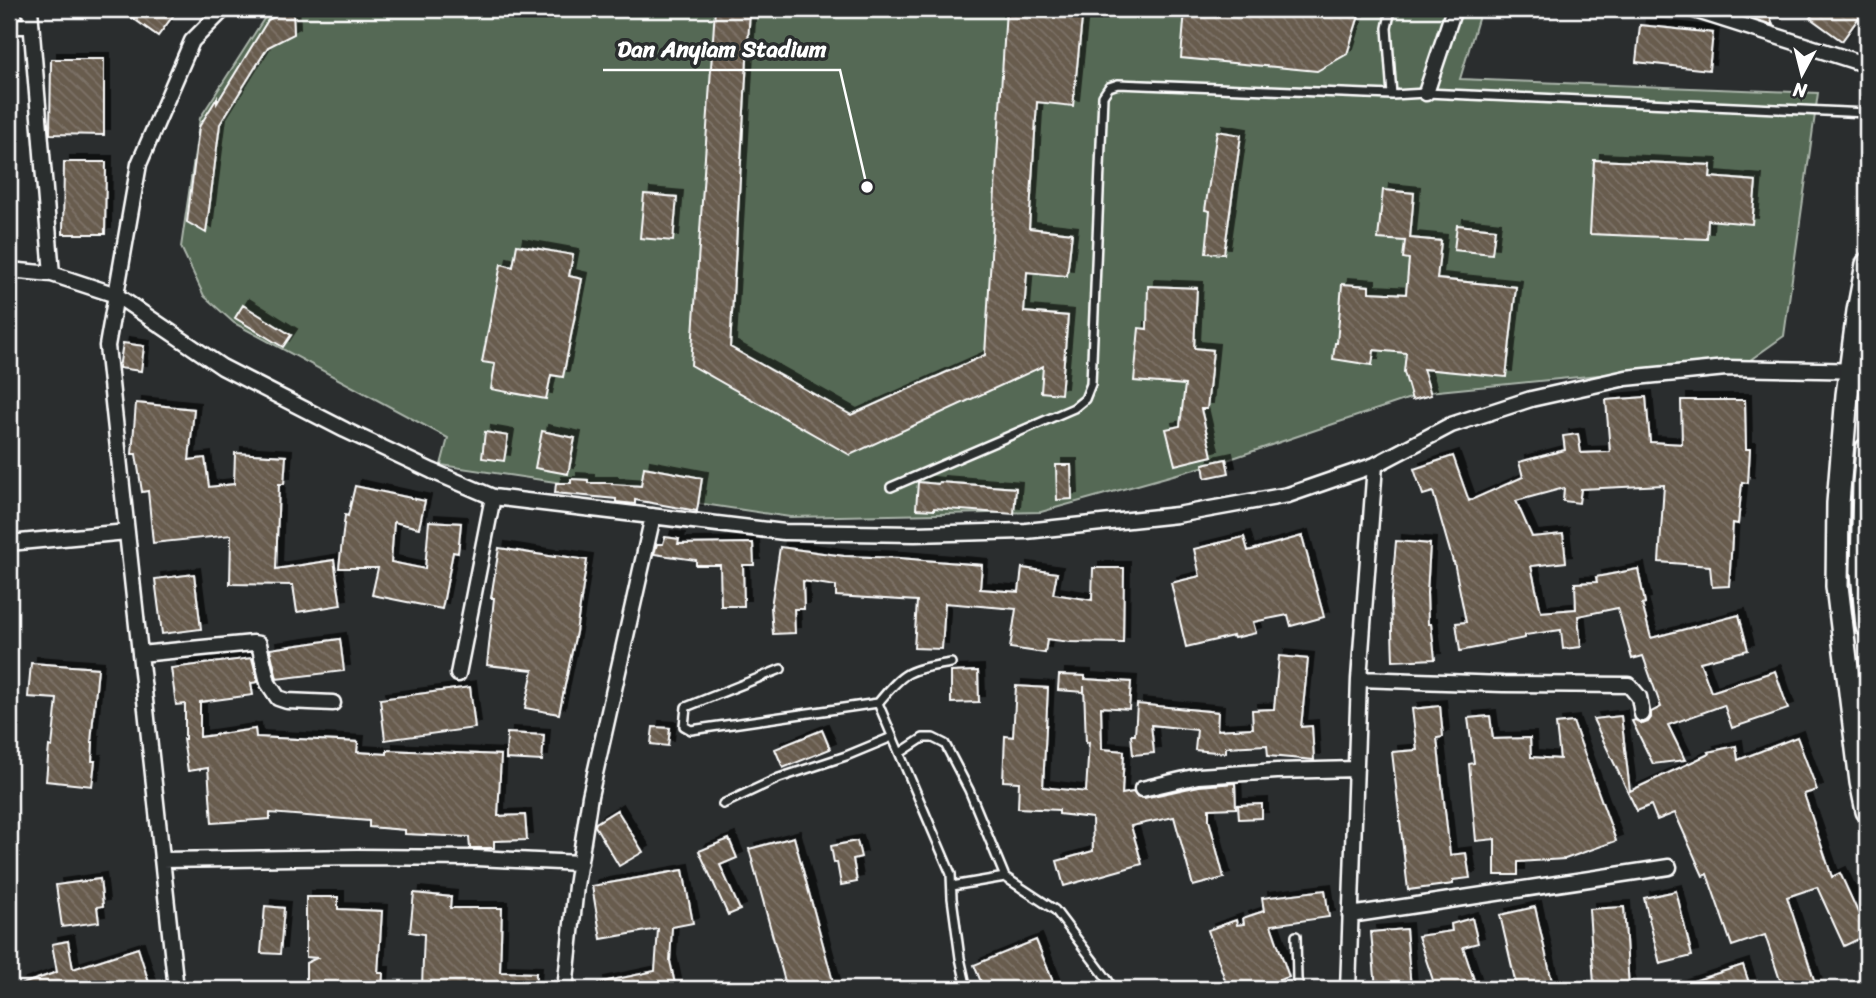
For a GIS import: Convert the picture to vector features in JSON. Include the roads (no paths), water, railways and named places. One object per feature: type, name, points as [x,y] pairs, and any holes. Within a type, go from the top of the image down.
[{"type":"main road","points":[[1867,264],[1858,311],[1859,371],[1838,503],[1837,586],[1861,782],[1867,811]]},
{"type":"main road","points":[[1867,449],[1862,572],[1867,626]]},
{"type":"street","points":[[30,9],[52,274]]},
{"type":"street","points":[[176,989],[107,346],[139,164],[192,41],[223,9]]},
{"type":"street","points":[[1426,93],[1454,9]]},
{"type":"street","points":[[1698,10],[1867,65]]},
{"type":"street","points":[[9,26],[31,26]]},
{"type":"street","points":[[9,270],[52,274],[116,295],[222,367],[345,430],[493,497],[784,532],[915,534],[1026,531],[1177,515],[1288,495],[1374,465],[1451,425],[1531,399],[1626,378],[1726,368],[1859,371]]},
{"type":"street","points":[[1348,989],[1359,679],[1374,465]]},
{"type":"street","points":[[458,674],[493,497]]},
{"type":"street","points":[[565,989],[579,863],[590,796],[653,516]]},
{"type":"street","points":[[9,543],[127,533]]},
{"type":"street","points":[[140,654],[259,644],[268,682],[278,698],[287,701],[333,703]]},
{"type":"street","points":[[1359,679],[1629,685],[1639,697],[1642,714]]},
{"type":"street","points":[[1142,789],[1198,776],[1356,769]]},
{"type":"street","points":[[162,860],[357,857],[476,858],[579,863]]},
{"type":"street","points":[[1350,915],[1669,867]]},
{"type":"lane","points":[[1391,9],[1387,28],[1392,95]]},
{"type":"lane","points":[[891,487],[1074,408],[1085,398],[1091,384],[1103,96],[1109,87],[1118,84],[1392,95],[1426,93],[1867,113]]},
{"type":"lane","points":[[781,669],[686,707],[684,726],[691,730],[878,704],[896,681],[910,671],[951,663]]},
{"type":"lane","points":[[878,704],[951,874],[958,946],[967,989]]},
{"type":"lane","points":[[723,804],[779,778],[846,756],[892,737]]},
{"type":"lane","points":[[901,753],[923,738],[933,738],[945,744],[970,790],[1005,877],[1055,910],[1112,989]]},
{"type":"lane","points":[[952,886],[1005,877]]},
{"type":"lane","points":[[1296,936],[1297,979],[1300,989]]},
{"type":"place","name":"Dan Anyiam Stadium","points":[[867,187]]}]
